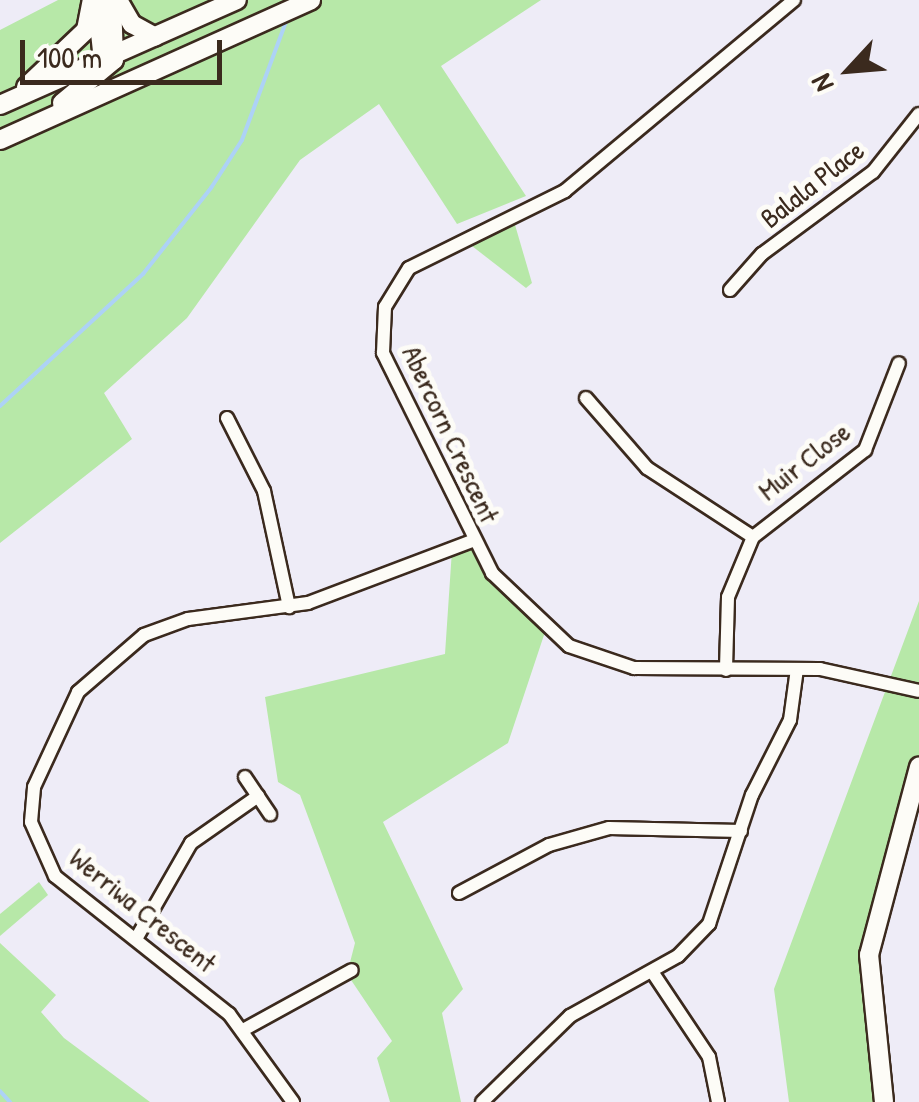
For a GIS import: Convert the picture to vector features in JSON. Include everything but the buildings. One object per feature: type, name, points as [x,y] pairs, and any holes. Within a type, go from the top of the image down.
[{"type":"main road","points":[[94,0],[110,60]]},
{"type":"main road","points":[[8,102],[86,30],[94,0]]},
{"type":"main road","points":[[110,60],[115,0]]},
{"type":"main road","points":[[115,0],[132,24],[155,37]]},
{"type":"main road","points":[[8,102],[110,60],[237,0]]},
{"type":"main road","points":[[4,138],[311,0]]},
{"type":"main road","points":[[4,138],[110,60],[175,64]]},
{"type":"main road","points":[[884,1102],[868,1004],[870,943],[919,768]]},
{"type":"street","name":"Abercorn Crescent","points":[[794,0],[565,190],[427,254],[389,296],[381,330],[390,374],[472,541],[516,603],[570,646],[634,668],[797,669],[919,692]]},
{"type":"street","name":"Balala Place","points":[[730,290],[762,254],[874,172],[919,114]]},
{"type":"street","name":"Muir Close","points":[[726,670],[728,597],[753,538],[865,450],[899,363]]},
{"type":"street","name":"Muir Close","points":[[586,398],[647,468],[753,538]]},
{"type":"street","points":[[227,418],[264,491],[289,607]]},
{"type":"street","name":"Werriwa Crescent","points":[[293,1102],[244,1030],[136,939],[64,885],[37,846],[32,798],[55,728],[78,692],[144,635],[188,619],[289,607],[472,541]]},
{"type":"street","points":[[482,1102],[570,1016],[653,973],[718,911],[741,831],[790,720],[797,669]]},
{"type":"street","points":[[244,777],[270,814]]},
{"type":"street","points":[[136,939],[191,843],[258,796]]},
{"type":"street","points":[[459,893],[549,846],[608,828],[741,831]]},
{"type":"street","points":[[244,1030],[352,970]]},
{"type":"street","points":[[653,973],[708,1058],[718,1102]]},
{"type":"green space","points":[[58,0],[541,0],[441,66],[526,196],[457,224],[379,104],[300,160],[187,318],[104,393],[132,439],[0,543],[0,30]]},
{"type":"green space","points":[[513,218],[532,283],[526,288],[463,239]]},
{"type":"green space","points":[[472,541],[546,629],[508,743],[383,822],[463,989],[442,1013],[461,1102],[390,1102],[377,1058],[392,1041],[347,974],[355,943],[300,795],[278,782],[265,697],[445,654],[452,550]]},
{"type":"green space","points":[[919,601],[919,783],[868,970],[868,1054],[884,1102],[789,1102],[774,989]]},
{"type":"green space","points":[[39,882],[48,895],[0,936],[0,914]]},
{"type":"green space","points":[[0,943],[56,995],[41,1012],[64,1038],[150,1102],[0,1102]]},
{"type":"waterway","points":[[0,406],[143,274],[211,188],[242,140],[287,19]]},
{"type":"waterway","points":[[0,1091],[10,1102]]}]
